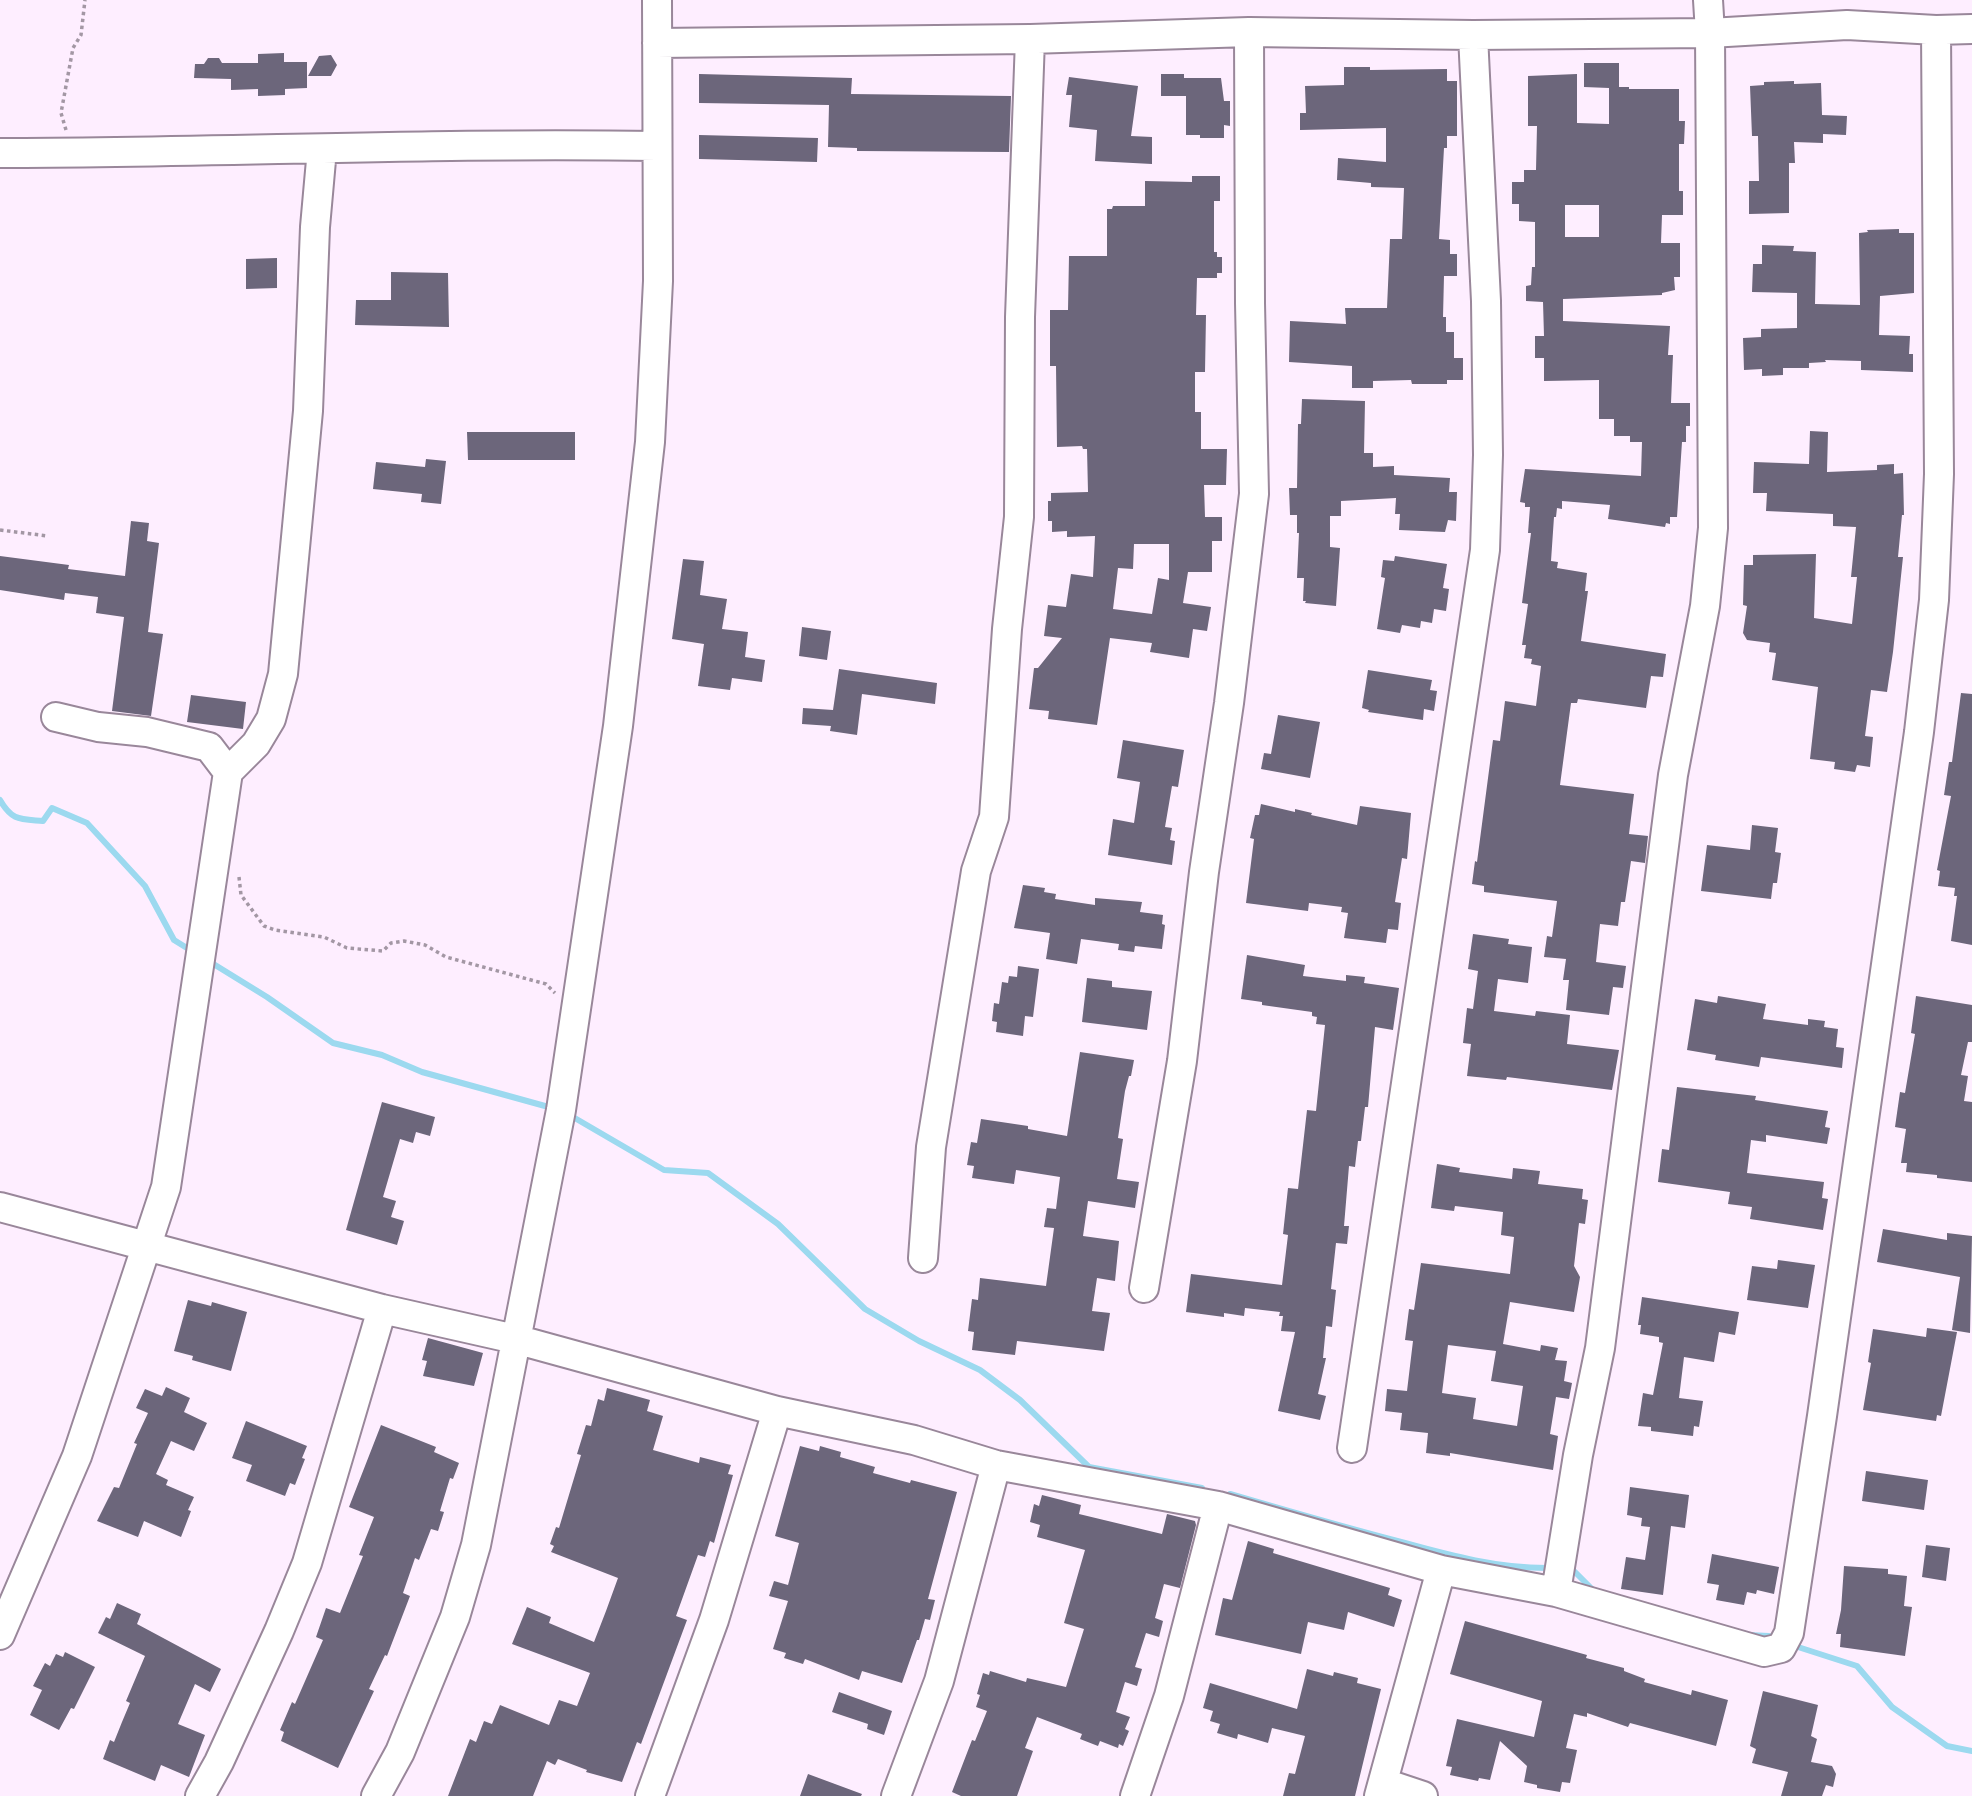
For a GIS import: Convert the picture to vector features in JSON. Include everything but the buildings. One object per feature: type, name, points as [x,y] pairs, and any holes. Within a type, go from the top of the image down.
[{"type":"street","points":[[376,1796],[400,1752],[455,1616],[485,1507],[515,1339],[561,1110],[618,726],[648,469],[658,293],[657,0]]},
{"type":"street","points":[[1556,1592],[1578,1455],[1600,1348],[1673,775],[1705,606],[1712,541],[1713,307],[1708,0]]},
{"type":"street","points":[[657,43],[1030,39],[1249,32],[1473,35],[1710,33],[1847,25],[1936,30],[1972,29]]},
{"type":"street","points":[[0,1207],[382,1309],[515,1339],[778,1411],[914,1440],[996,1465],[1218,1506],[1441,1570],[1556,1592],[1764,1652],[1781,1648],[1789,1633],[1822,1416],[1919,732],[1934,600],[1938,474],[1936,30]]},
{"type":"street","points":[[1144,1288],[1182,1061],[1254,494],[1249,32]]},
{"type":"street","points":[[1352,1448],[1485,550],[1488,455],[1486,301],[1473,35]]},
{"type":"street","points":[[922,1258],[931,1147],[967,926],[976,871],[994,817],[1007,629],[1019,516],[1020,317],[1030,39]]},
{"type":"street","points":[[0,153],[440,145],[657,146]]},
{"type":"street","points":[[0,1635],[77,1456],[166,1187],[228,772],[256,744],[271,719],[283,674],[308,411],[315,227],[322,149]]},
{"type":"street","points":[[56,717],[98,727],[147,732],[209,747],[228,772]]},
{"type":"street","points":[[200,1796],[219,1762],[307,1563],[382,1309]]},
{"type":"street","points":[[650,1796],[714,1620],[778,1411]]},
{"type":"street","points":[[896,1796],[939,1682],[996,1465]]},
{"type":"street","points":[[1135,1796],[1169,1696],[1218,1506]]},
{"type":"street","points":[[1423,1796],[1381,1790],[1441,1570]]},
{"type":"path","points":[[71,153],[61,113],[73,48],[81,35],[85,0]]},
{"type":"path","points":[[0,530],[48,536]]},
{"type":"path","points":[[238,872],[241,895],[264,926],[324,937],[347,948],[383,951],[391,943],[404,940],[425,945],[446,957],[546,984],[555,993],[577,1002]]},
{"type":"waterway","points":[[0,800],[9,812],[22,819],[43,821],[52,808],[87,823],[145,886],[174,940],[195,953]]},
{"type":"waterway","points":[[207,960],[267,997],[333,1043],[382,1055],[422,1072],[545,1106]]},
{"type":"waterway","points":[[573,1117],[664,1170],[708,1173],[778,1224],[865,1309],[919,1341],[980,1370],[1020,1400],[1089,1467],[1202,1488]]},
{"type":"waterway","points":[[1230,1494],[1458,1557],[1493,1564],[1547,1568]]},
{"type":"waterway","points":[[1575,1572],[1593,1590]]},
{"type":"waterway","points":[[1748,1635],[1769,1636]]},
{"type":"waterway","points":[[1798,1647],[1857,1666],[1892,1707],[1947,1746],[1972,1751]]}]
